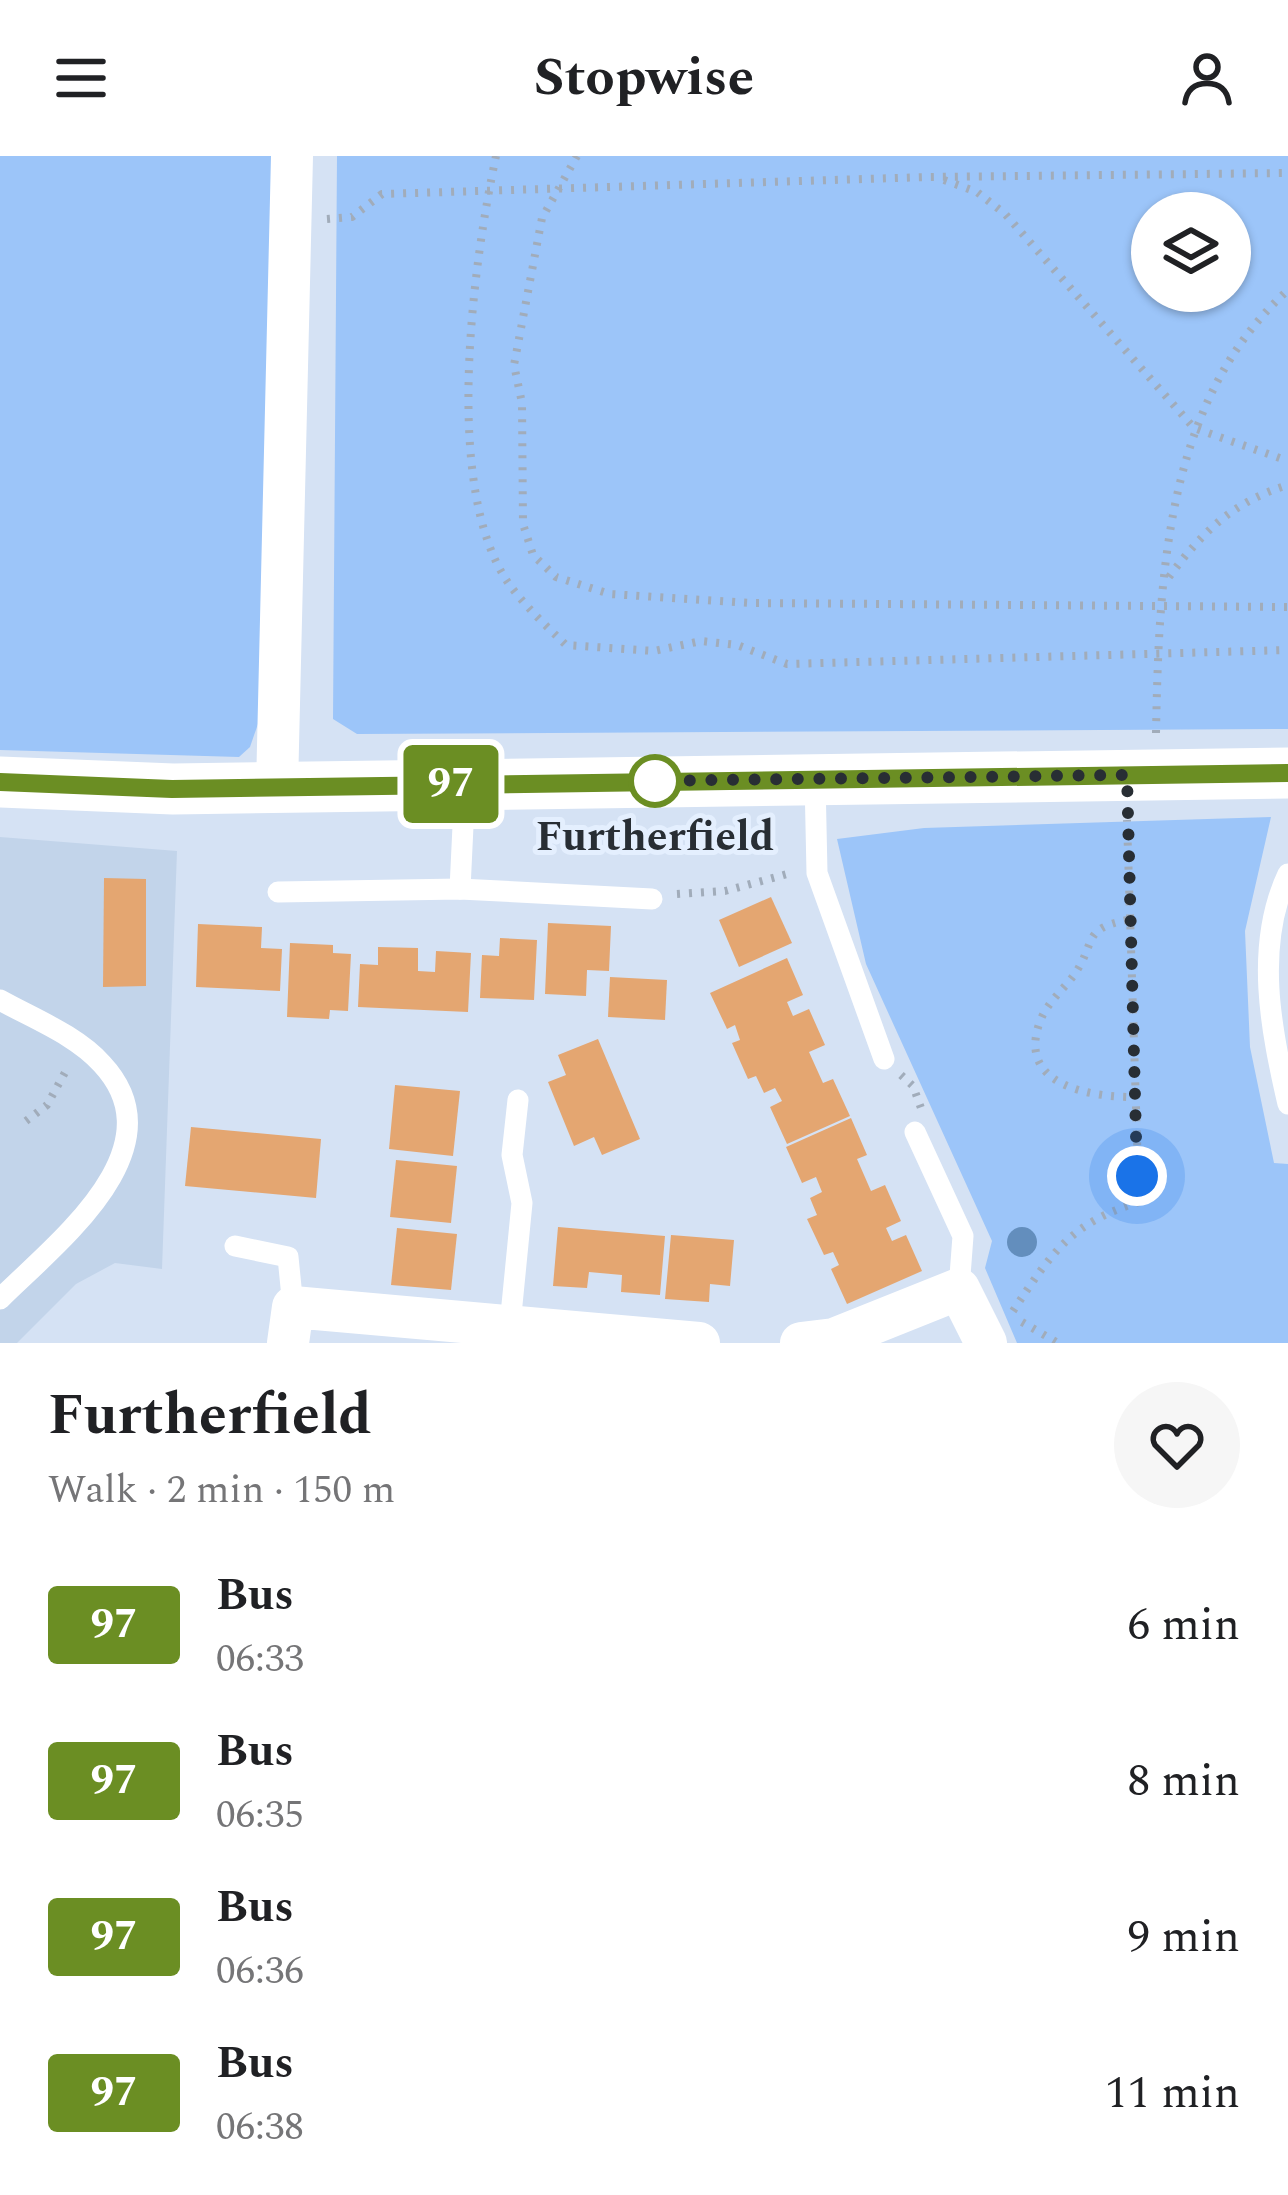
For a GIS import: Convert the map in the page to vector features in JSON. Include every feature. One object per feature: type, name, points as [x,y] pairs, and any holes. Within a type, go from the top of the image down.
[{"type":"street","points":[[278,788],[292,156]]},
{"type":"street","points":[[0,782],[278,788],[814,779],[1141,761],[1288,773]]},
{"type":"street","points":[[801,1343],[834,1339],[959,1289],[986,1343]]},
{"type":"street","points":[[291,1325],[510,1325],[699,1343]]},
{"type":"lane","points":[[814,779],[816,867],[884,1059]]},
{"type":"lane","points":[[460,890],[465,783]]},
{"type":"lane","points":[[1288,874],[1269,954],[1270,1017],[1288,1104]]},
{"type":"lane","points":[[278,892],[460,890],[652,899]]},
{"type":"lane","points":[[0,1000],[70,1038],[103,1064],[122,1096],[126,1123],[122,1159],[110,1184],[0,1299]]},
{"type":"lane","points":[[510,1325],[522,1203],[512,1155],[518,1100]]},
{"type":"lane","points":[[915,1132],[964,1236],[959,1289]]},
{"type":"lane","points":[[235,1246],[288,1257],[291,1325]]},
{"type":"path","points":[[496,156],[473,301],[472,472],[488,538],[507,581],[566,645],[654,651],[701,641],[737,645],[788,664],[1288,650]]},
{"type":"path","points":[[577,156],[542,218],[514,364],[522,403],[523,524],[533,555],[556,577],[610,594],[751,603],[1288,608]]},
{"type":"path","points":[[290,222],[352,218],[382,194],[937,177],[1288,173]]},
{"type":"path","points":[[937,177],[976,192],[1005,214],[1194,428],[1288,461]]},
{"type":"path","points":[[1058,1343],[1010,1316],[1052,1252],[1078,1227],[1139,1202],[1127,920],[1141,761],[1179,482],[1194,428],[1226,365],[1288,290]]},
{"type":"path","points":[[1166,582],[1214,522],[1251,498],[1288,485]]},
{"type":"path","points":[[652,899],[725,892],[816,867]]},
{"type":"path","points":[[1127,920],[1099,926],[1093,932],[1082,963],[1042,1016],[1036,1035],[1044,1065],[1057,1083],[1092,1097],[1134,1097]]},
{"type":"path","points":[[884,1059],[913,1086],[922,1109],[915,1132]]},
{"type":"shaded area","points":[[0,156],[277,156],[260,718],[250,747],[239,757],[0,750]]},
{"type":"shaded area","points":[[337,156],[1288,156],[1288,729],[357,734],[333,719]]},
{"type":"shaded area","points":[[1271,817],[1245,931],[1250,1047],[1274,1163],[1288,1164],[1288,1343],[1017,1343],[985,1268],[992,1241],[866,964],[837,839],[924,828]]},
{"type":"shaded area","points":[[0,837],[177,851],[162,1269],[115,1263],[76,1284],[17,1343],[0,1343]]},
{"type":"building","points":[[104,878],[146,879],[146,986],[103,987]]},
{"type":"building","points":[[771,897],[792,943],[739,967],[719,920]]},
{"type":"building","points":[[548,923],[611,926],[609,971],[587,970],[586,996],[545,994]]},
{"type":"building","points":[[198,924],[262,927],[261,948],[282,949],[280,991],[196,987]]},
{"type":"building","points":[[500,938],[537,940],[534,1000],[480,998],[482,955],[499,956]]},
{"type":"building","points":[[290,943],[333,945],[333,953],[351,954],[348,1011],[330,1010],[329,1019],[287,1017]]},
{"type":"building","points":[[378,947],[418,948],[418,971],[435,972],[436,951],[471,953],[468,1012],[358,1007],[360,964],[378,965]]},
{"type":"building","points":[[787,958],[803,995],[787,1002],[793,1016],[809,1009],[825,1045],[809,1052],[823,1083],[833,1079],[850,1116],[787,1144],[770,1107],[782,1101],[775,1088],[764,1093],[756,1076],[748,1079],[732,1043],[740,1040],[735,1025],[727,1029],[710,993]]},
{"type":"building","points":[[610,977],[667,980],[665,1020],[608,1017]]},
{"type":"building","points":[[598,1039],[640,1139],[602,1155],[594,1137],[574,1146],[548,1082],[566,1075],[558,1055]]},
{"type":"building","points":[[395,1085],[460,1091],[453,1156],[389,1149]]},
{"type":"building","points":[[851,1118],[867,1155],[857,1159],[871,1191],[885,1185],[901,1221],[886,1228],[892,1241],[906,1235],[922,1271],[847,1304],[831,1269],[839,1265],[833,1252],[824,1255],[807,1219],[817,1215],[810,1198],[822,1192],[816,1177],[802,1183],[786,1147]]},
{"type":"building","points":[[191,1127],[321,1139],[316,1198],[185,1186]]},
{"type":"building","points":[[396,1160],[457,1166],[451,1223],[390,1217]]},
{"type":"building","points":[[558,1227],[665,1236],[660,1295],[621,1292],[622,1275],[589,1272],[587,1288],[553,1286]]},
{"type":"building","points":[[397,1228],[457,1234],[451,1290],[391,1285]]},
{"type":"building","points":[[671,1235],[734,1240],[730,1286],[710,1284],[709,1302],[665,1299]]},
{"type":"bus line","name":"97","points":[[0,782],[172,789],[1288,773]]},
{"type":"place","name":"Furtherfield","points":[[655,781]]},
{"type":"route","points":[[655,781],[640,781],[1127,775],[1127,920],[1137,1176]]}]
